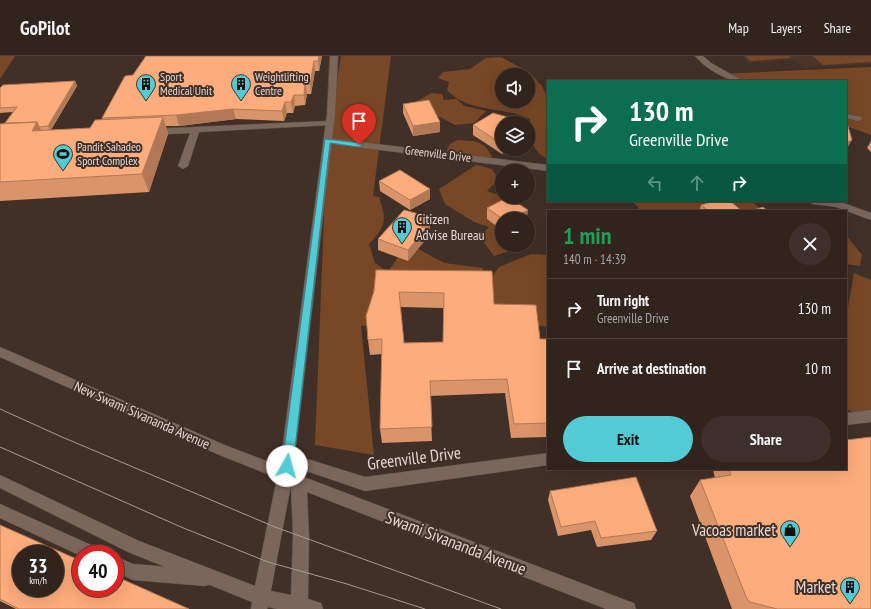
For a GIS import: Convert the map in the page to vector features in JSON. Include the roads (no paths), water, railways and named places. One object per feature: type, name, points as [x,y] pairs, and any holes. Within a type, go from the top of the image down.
[{"type":"street","points":[[260,603],[287,466],[327,141],[334,56]]},
{"type":"street","points":[[699,56],[708,65],[737,80]]},
{"type":"street","points":[[847,116],[858,119]]},
{"type":"street","points":[[141,132],[329,123]]},
{"type":"street","points":[[183,166],[195,130]]},
{"type":"street","name":"Greenville Drive","points":[[327,141],[547,168]]},
{"type":"street","points":[[821,202],[838,204],[871,217]]},
{"type":"street","name":"New Swami Sivananda Avenue","points":[[0,352],[222,450],[287,466]]},
{"type":"street","points":[[847,419],[871,416]]},
{"type":"street","name":"Greenville Drive","points":[[287,466],[365,484],[547,459]]},
{"type":"street","name":"Swami Sivananda Avenue","points":[[287,466],[299,482],[628,609]]},
{"type":"street","points":[[0,481],[134,547],[214,578],[260,603],[315,609]]},
{"type":"street","points":[[299,482],[301,536],[299,607]]},
{"type":"street","points":[[0,511],[74,545]]},
{"type":"street","points":[[124,568],[133,572],[214,578]]},
{"type":"tram line","points":[[0,409],[62,437],[275,527],[501,609]]},
{"type":"tram line","points":[[0,447],[181,527],[268,562],[347,584],[425,609]]},
{"type":"place","name":"Sport Medical Unit","points":[[146,101]]},
{"type":"place","name":"Weightlifting Centre","points":[[241,101]]},
{"type":"place","name":"Pandit Sahadeo Sport Complex","points":[[63,171]]},
{"type":"place","name":"Citizen Advise Bureau","points":[[402,244]]},
{"type":"place","name":"Vacoas market","points":[[790,547]]},
{"type":"place","name":"Market","points":[[850,604]]}]
